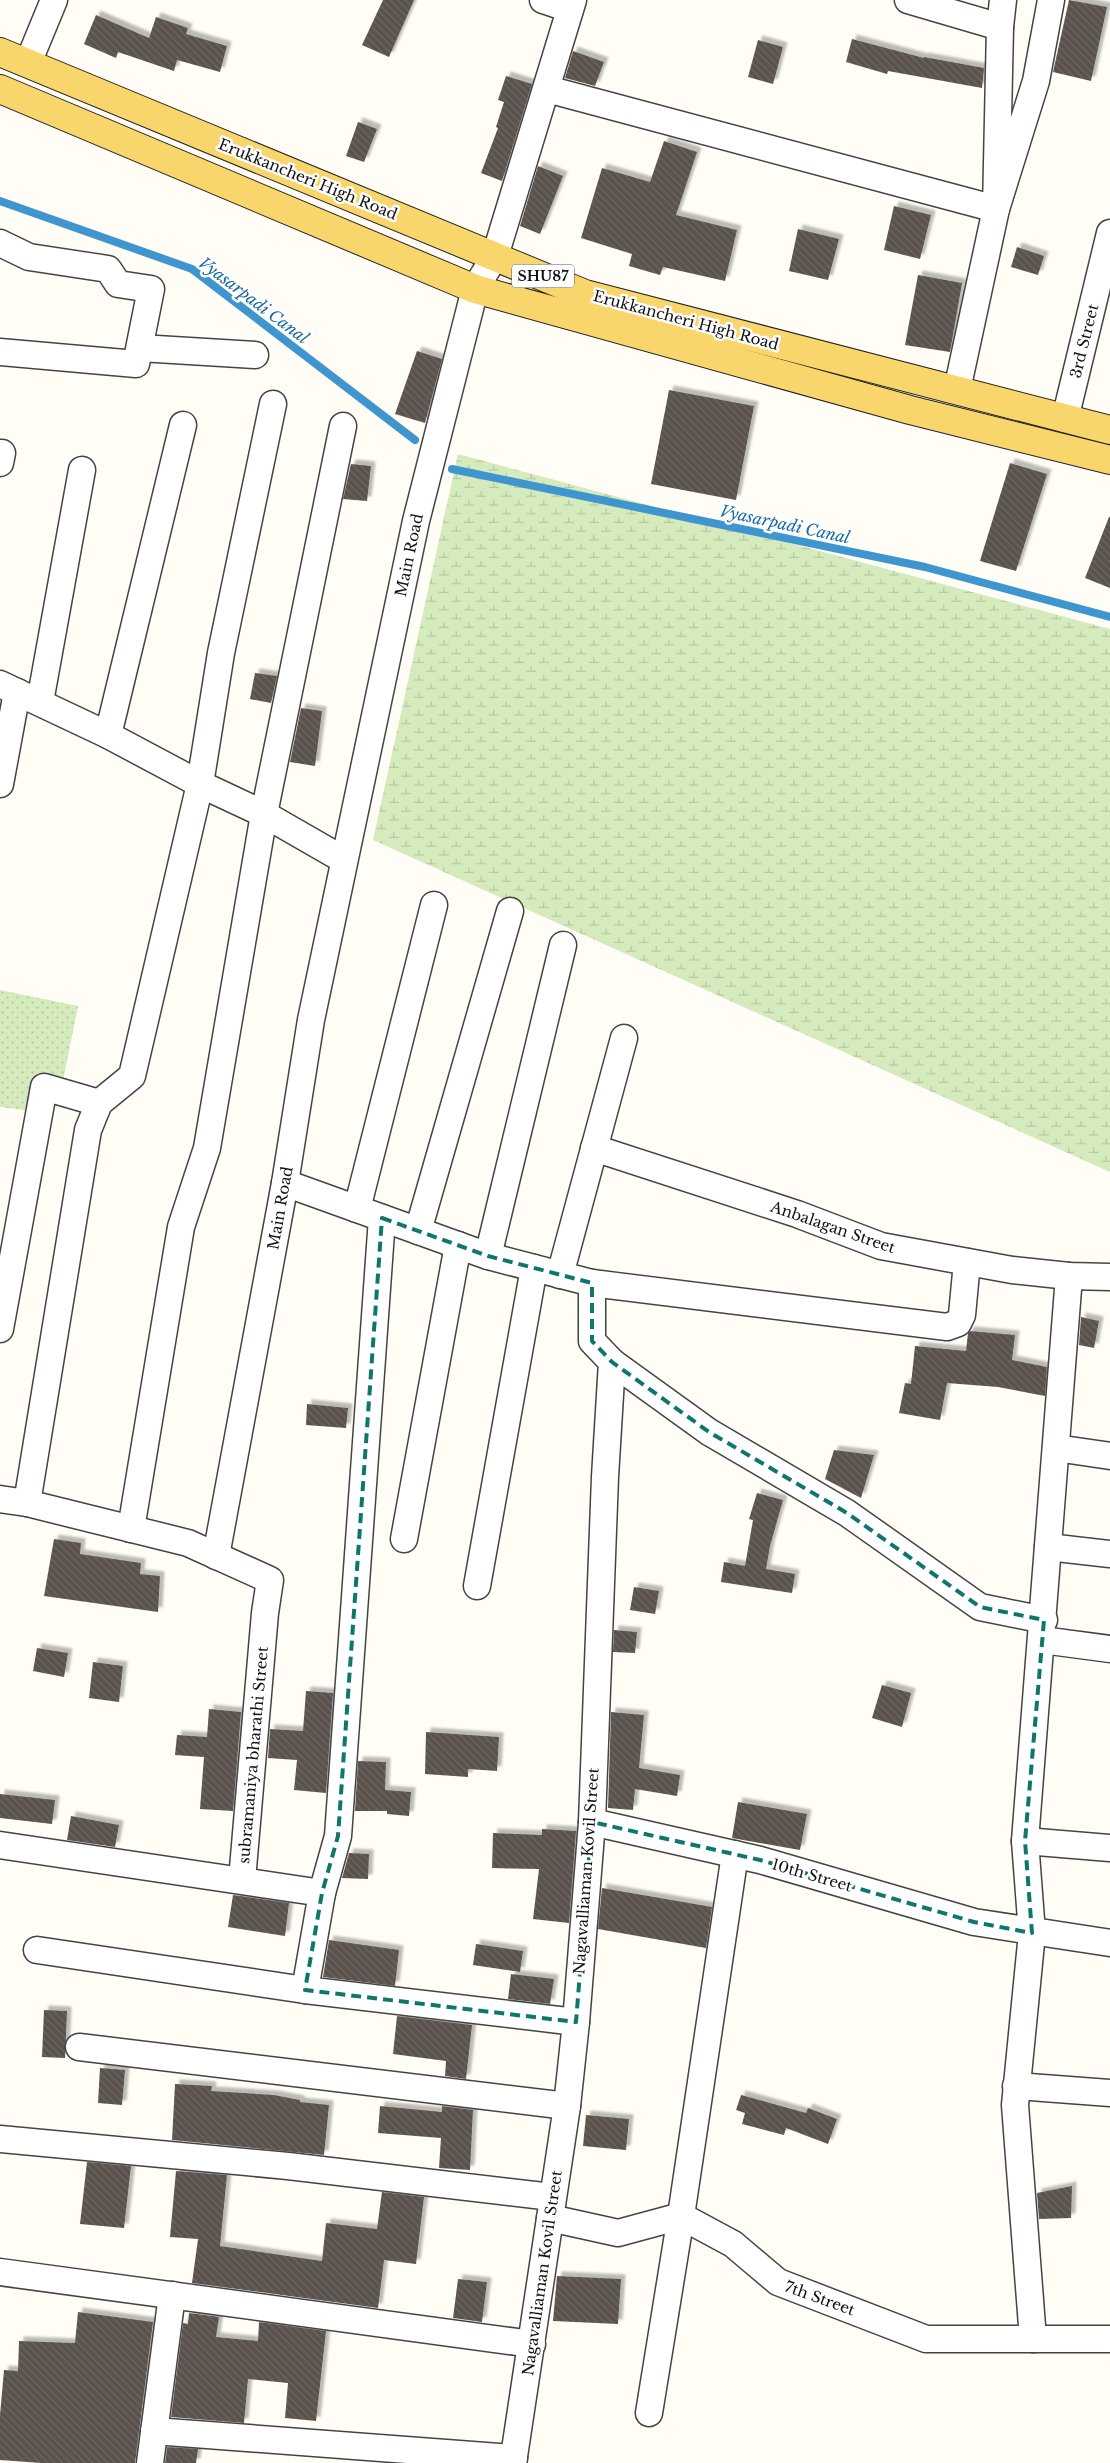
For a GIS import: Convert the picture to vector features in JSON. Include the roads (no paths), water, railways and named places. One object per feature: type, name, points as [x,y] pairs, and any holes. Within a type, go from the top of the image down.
[{"type":"main road","name":"Erukkancheri High Road","points":[[0,52],[585,294],[1110,430]]},
{"type":"main road","name":"SHU87","points":[[0,88],[476,289],[910,410],[1110,460]]},
{"type":"street","points":[[28,63],[54,0]]},
{"type":"street","points":[[543,0],[571,5]]},
{"type":"street","points":[[908,0],[1000,27]]},
{"type":"street","points":[[996,209],[1000,27],[1003,0]]},
{"type":"street","points":[[957,390],[996,209],[1036,81],[1052,0]]},
{"type":"street","name":"Main Road","points":[[216,1556],[285,1183],[311,1020],[416,521],[476,289],[495,256],[571,5]]},
{"type":"street","points":[[547,89],[996,209]]},
{"type":"street","name":"3rd Street","points":[[1065,418],[1110,234]]},
{"type":"street","points":[[0,243],[29,256],[108,269],[118,284],[152,289],[136,364],[0,352]]},
{"type":"street","points":[[140,348],[255,355]]},
{"type":"street","points":[[27,1503],[88,1130],[98,1103],[132,1076],[200,784],[222,653],[273,404]]},
{"type":"street","points":[[108,735],[184,425]]},
{"type":"street","points":[[131,1529],[180,1227],[207,1148],[264,814],[343,426]]},
{"type":"street","points":[[0,784],[19,693],[82,470]]},
{"type":"street","points":[[19,693],[108,735],[200,784],[264,814],[344,860]]},
{"type":"street","points":[[357,1208],[434,905]]},
{"type":"street","points":[[418,1231],[510,911]]},
{"type":"street","points":[[488,1256],[563,946]]},
{"type":"street","points":[[560,1275],[624,1038]]},
{"type":"street","points":[[0,1329],[44,1087],[98,1103]]},
{"type":"street","name":"Anbalagan Street","points":[[594,1148],[797,1214],[881,1246],[967,1262],[1069,1276],[1110,1277]]},
{"type":"street","points":[[285,1183],[488,1256],[592,1283],[947,1326],[958,1323],[962,1315],[967,1262]]},
{"type":"street","points":[[305,1990],[322,1893],[338,1836],[382,1218]]},
{"type":"street","points":[[404,1539],[458,1245]]},
{"type":"street","points":[[477,1586],[534,1268]]},
{"type":"street","points":[[1033,2340],[1015,2105],[1032,1933],[1025,1841],[1043,1630],[1069,1276]]},
{"type":"street","points":[[592,1283],[592,1341],[612,1362],[709,1432],[847,1513],[980,1607],[1043,1630],[1110,1649]]},
{"type":"street","name":"Nagavalliaman Kovil Street","points":[[514,2461],[567,2106],[576,2022],[592,1822],[605,1477],[612,1362]]},
{"type":"street","points":[[1056,1448],[1110,1456]]},
{"type":"street","name":"subramaniya bharathi Street","points":[[0,1499],[27,1503],[188,1543],[270,1580],[265,1613],[242,1880],[322,1893]]},
{"type":"street","points":[[1048,1547],[1110,1554]]},
{"type":"street","name":"10th Street","points":[[592,1822],[734,1854],[974,1922],[1032,1933],[1110,1943]]},
{"type":"street","points":[[1025,1841],[1110,1848]]},
{"type":"street","points":[[0,1844],[242,1880]]},
{"type":"street","points":[[649,2413],[681,2216],[734,1854]]},
{"type":"street","points":[[37,1950],[305,1990],[576,2022]]},
{"type":"street","points":[[79,2047],[567,2106]]},
{"type":"street","points":[[1016,2086],[1110,2093]]},
{"type":"street","points":[[0,2139],[288,2166],[551,2207],[618,2233],[681,2216]]},
{"type":"street","name":"7th Street","points":[[681,2216],[733,2244],[778,2282],[831,2301],[926,2340],[1110,2340]]},
{"type":"street","points":[[0,2272],[532,2344]]},
{"type":"street","points":[[150,2463],[172,2295]]},
{"type":"street","points":[[154,2431],[514,2461]]},
{"type":"waterway","name":"Vyasarpadi Canal","points":[[0,201],[192,269],[415,440]]},
{"type":"waterway","name":"Vyasarpadi Canal","points":[[452,469],[925,567],[1110,617]]}]
